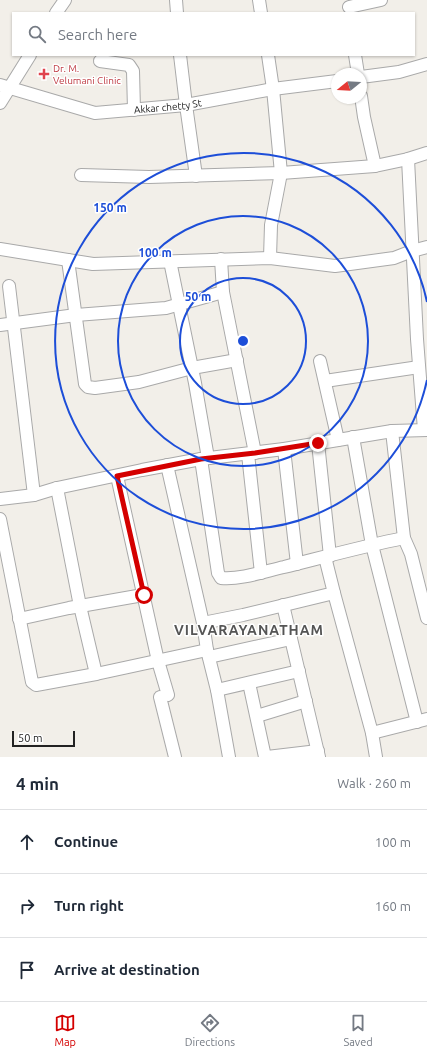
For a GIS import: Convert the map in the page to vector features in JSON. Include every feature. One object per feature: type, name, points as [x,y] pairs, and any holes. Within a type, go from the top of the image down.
[{"type":"street","points":[[57,12],[64,0]]},
{"type":"street","points":[[176,0],[177,12]]},
{"type":"street","points":[[259,0],[261,12]]},
{"type":"street","points":[[348,7],[381,0]]},
{"type":"street","points":[[0,103],[5,86],[29,56]]},
{"type":"street","points":[[180,56],[196,176]]},
{"type":"street","points":[[268,56],[273,89],[281,173],[271,225],[270,258]]},
{"type":"street","points":[[355,56],[357,68]]},
{"type":"street","points":[[100,61],[129,65],[132,68],[134,110]]},
{"type":"street","points":[[367,77],[399,72],[427,64]]},
{"type":"street","name":"Akkar chetty St","points":[[5,86],[95,113],[186,105],[273,89],[331,81]]},
{"type":"street","points":[[362,104],[375,166]]},
{"type":"street","points":[[81,175],[126,177],[281,173],[375,166],[408,159],[427,153]]},
{"type":"street","points":[[0,499],[34,495],[57,488],[167,465],[204,459],[252,454],[353,438],[392,430],[426,430],[419,367],[408,159]]},
{"type":"street","points":[[0,249],[93,264],[270,258],[335,266],[394,258],[412,250],[427,247]]},
{"type":"street","points":[[221,259],[223,292],[237,360],[252,454],[261,573]]},
{"type":"street","points":[[68,260],[85,384],[88,387],[95,388],[140,382],[192,368],[237,360]]},
{"type":"street","points":[[170,261],[192,368],[218,573],[221,578],[261,573],[372,544],[404,538]]},
{"type":"street","points":[[10,286],[13,323],[34,495]]},
{"type":"street","points":[[0,325],[76,315],[166,308],[178,303],[223,292]]},
{"type":"street","points":[[320,361],[338,440]]},
{"type":"street","points":[[325,381],[419,367]]},
{"type":"street","points":[[392,430],[404,538],[411,554],[427,618]]},
{"type":"street","points":[[353,438],[372,544],[422,720],[372,733]]},
{"type":"street","points":[[318,443],[327,556],[334,593],[372,733],[376,757]]},
{"type":"street","points":[[284,449],[297,564]]},
{"type":"street","points":[[167,465],[217,690],[229,757]]},
{"type":"street","points":[[117,476],[158,661],[175,757]]},
{"type":"street","points":[[57,488],[80,606],[96,674]]},
{"type":"street","points":[[0,519],[32,682],[36,685],[158,661],[292,639]]},
{"type":"street","points":[[202,623],[243,615],[334,593]]},
{"type":"street","points":[[19,620],[80,606],[144,595]]},
{"type":"street","points":[[249,683],[266,757],[318,754],[283,605]]},
{"type":"street","points":[[217,690],[299,671]]},
{"type":"street","points":[[257,716],[306,701]]},
{"type":"place","name":"Dr. M. Velumani Clinic","points":[[44,74]]},
{"type":"district","name":"VILVARAYANATHAM","points":[[249,630]]},
{"type":"route","points":[[144,595],[117,476],[201,459],[255,453],[318,443]]}]
